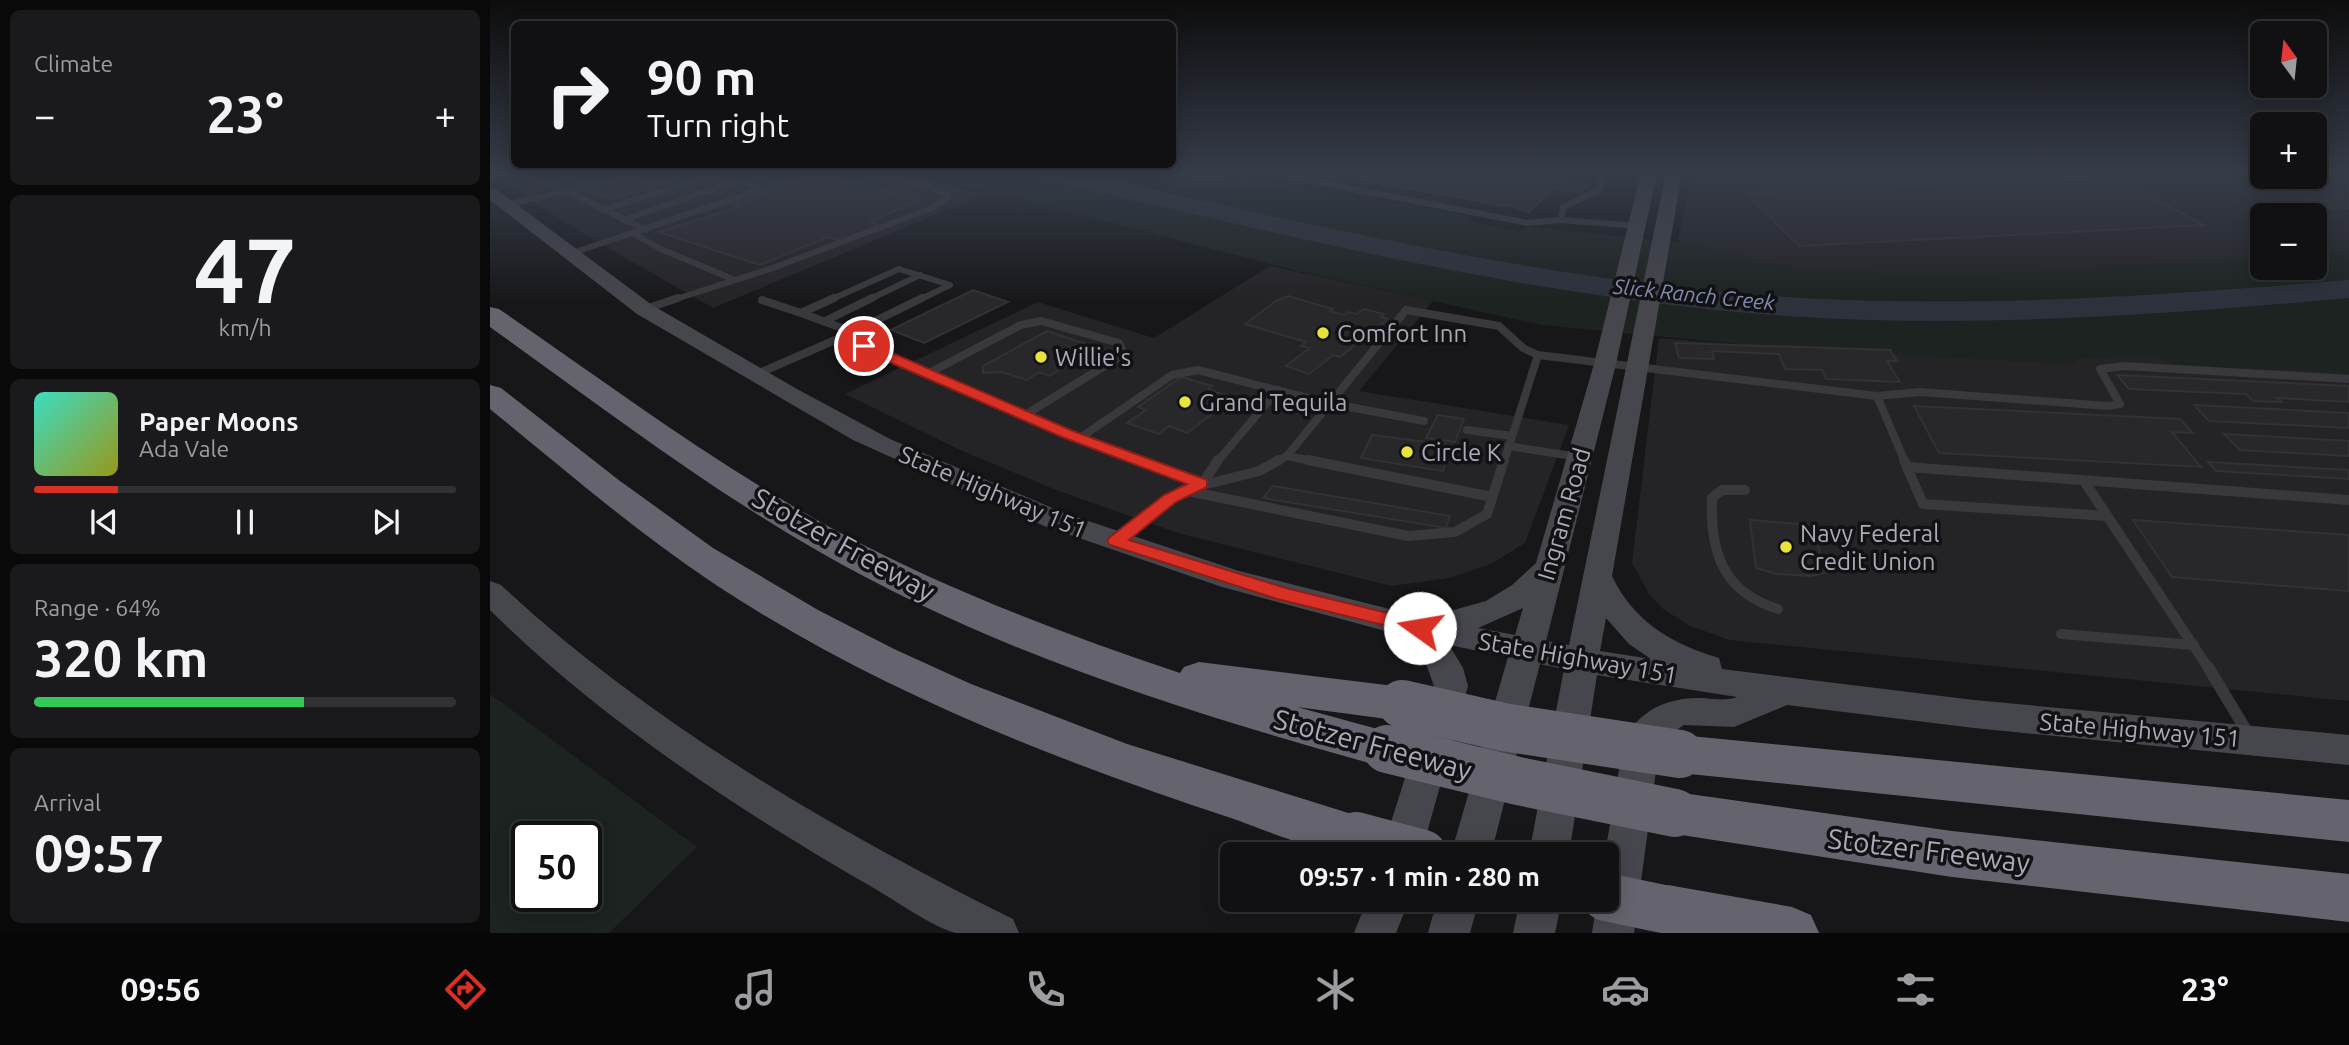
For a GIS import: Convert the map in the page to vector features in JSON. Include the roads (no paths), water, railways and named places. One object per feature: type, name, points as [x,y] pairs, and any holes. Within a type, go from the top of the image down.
[{"type":"highway","name":"Stotzer Freeway","points":[[490,315],[746,491],[832,544],[958,606],[1113,666],[1300,726],[1518,781],[1675,813],[1952,854],[2349,898]]},
{"type":"highway","points":[[490,394],[705,559],[850,646],[961,698],[1059,738],[1243,802],[1378,842]]},
{"type":"highway","points":[[1113,666],[1402,704],[1550,736],[1680,754],[2349,821]]},
{"type":"highway","points":[[1619,900],[1791,933]]},
{"type":"main road","name":"State Highway 151","points":[[523,217],[644,309],[864,436],[940,472],[1116,541],[1283,594],[1397,623],[1527,650],[1782,692],[2349,750]]},
{"type":"main road","name":"Ingram Road","points":[[1474,842],[1581,457],[1640,217]]},
{"type":"main road","name":"Ingram Road","points":[[1551,842],[1597,576],[1667,217]]},
{"type":"main road","points":[[1638,226],[1665,229]]},
{"type":"main road","points":[[1397,623],[1445,624],[1494,612],[1523,595],[1553,560]]},
{"type":"main road","points":[[1597,576],[1616,610],[1660,648],[1695,665],[1764,674],[1782,692],[1734,712],[1684,711],[1670,715],[1648,730],[1642,740],[1613,933]]},
{"type":"main road","points":[[490,592],[547,645],[626,707],[747,790],[881,873],[998,933]]},
{"type":"main road","points":[[1397,623],[1438,653],[1448,669],[1451,686],[1405,842]]},
{"type":"main road","points":[[1375,933],[1383,912]]},
{"type":"main road","points":[[1449,933],[1455,912]]},
{"type":"main road","points":[[1534,933],[1538,912]]},
{"type":"lane","points":[[615,217],[646,230]]},
{"type":"lane","points":[[623,220],[633,217]]},
{"type":"lane","points":[[572,253],[684,217]]},
{"type":"lane","points":[[644,309],[735,280],[909,217]]},
{"type":"lane","points":[[1494,217],[1541,225],[1561,220],[1638,226]]},
{"type":"lane","points":[[634,234],[661,249],[735,280]]},
{"type":"lane","points":[[756,375],[950,285],[899,269],[801,313]]},
{"type":"lane","points":[[825,321],[920,275]]},
{"type":"lane","points":[[762,300],[853,332]]},
{"type":"lane","points":[[1116,541],[1183,490],[1202,483],[1259,471],[1287,456],[1328,402],[1406,310],[1499,326],[1508,331],[1517,346],[1538,355],[1877,396],[1920,392],[2108,406],[2120,404],[2119,398],[2100,369],[2124,366],[2349,379]]},
{"type":"lane","points":[[929,373],[1021,325],[1041,321],[1119,343],[1124,354],[1025,415]]},
{"type":"lane","points":[[842,337],[1080,438],[1202,483]]},
{"type":"lane","points":[[1183,490],[1426,539],[1453,534],[1487,514],[1538,355]]},
{"type":"lane","points":[[1080,438],[1172,375],[1198,370],[1328,402],[1424,421]]},
{"type":"lane","points":[[1202,483],[1223,452],[1278,390]]},
{"type":"lane","points":[[1877,396],[1923,504],[2107,516]]},
{"type":"lane","points":[[1467,430],[1512,436]]},
{"type":"lane","points":[[1508,446],[1581,457]]},
{"type":"lane","points":[[1287,456],[1492,497]]},
{"type":"lane","points":[[1907,467],[2349,500]]},
{"type":"lane","points":[[2084,481],[2194,645],[2253,741]]},
{"type":"lane","points":[[1745,490],[1722,490],[1712,498],[1721,568],[1728,582],[1744,596],[1778,609]]},
{"type":"lane","points":[[2061,634],[2194,645]]},
{"type":"waterway","name":"Slick Ranch Creek","points":[[1240,217],[1384,247],[1552,278],[1637,291],[1801,307],[1880,311],[2036,310],[2349,289]]},
{"type":"place","name":"Comfort Inn","points":[[1323,333]]},
{"type":"place","name":"Willie's","points":[[1041,357]]},
{"type":"place","name":"Grand Tequila","points":[[1185,402]]},
{"type":"place","name":"Circle K","points":[[1407,452]]},
{"type":"place","name":"Navy Federal Credit Union","points":[[1786,547]]}]
